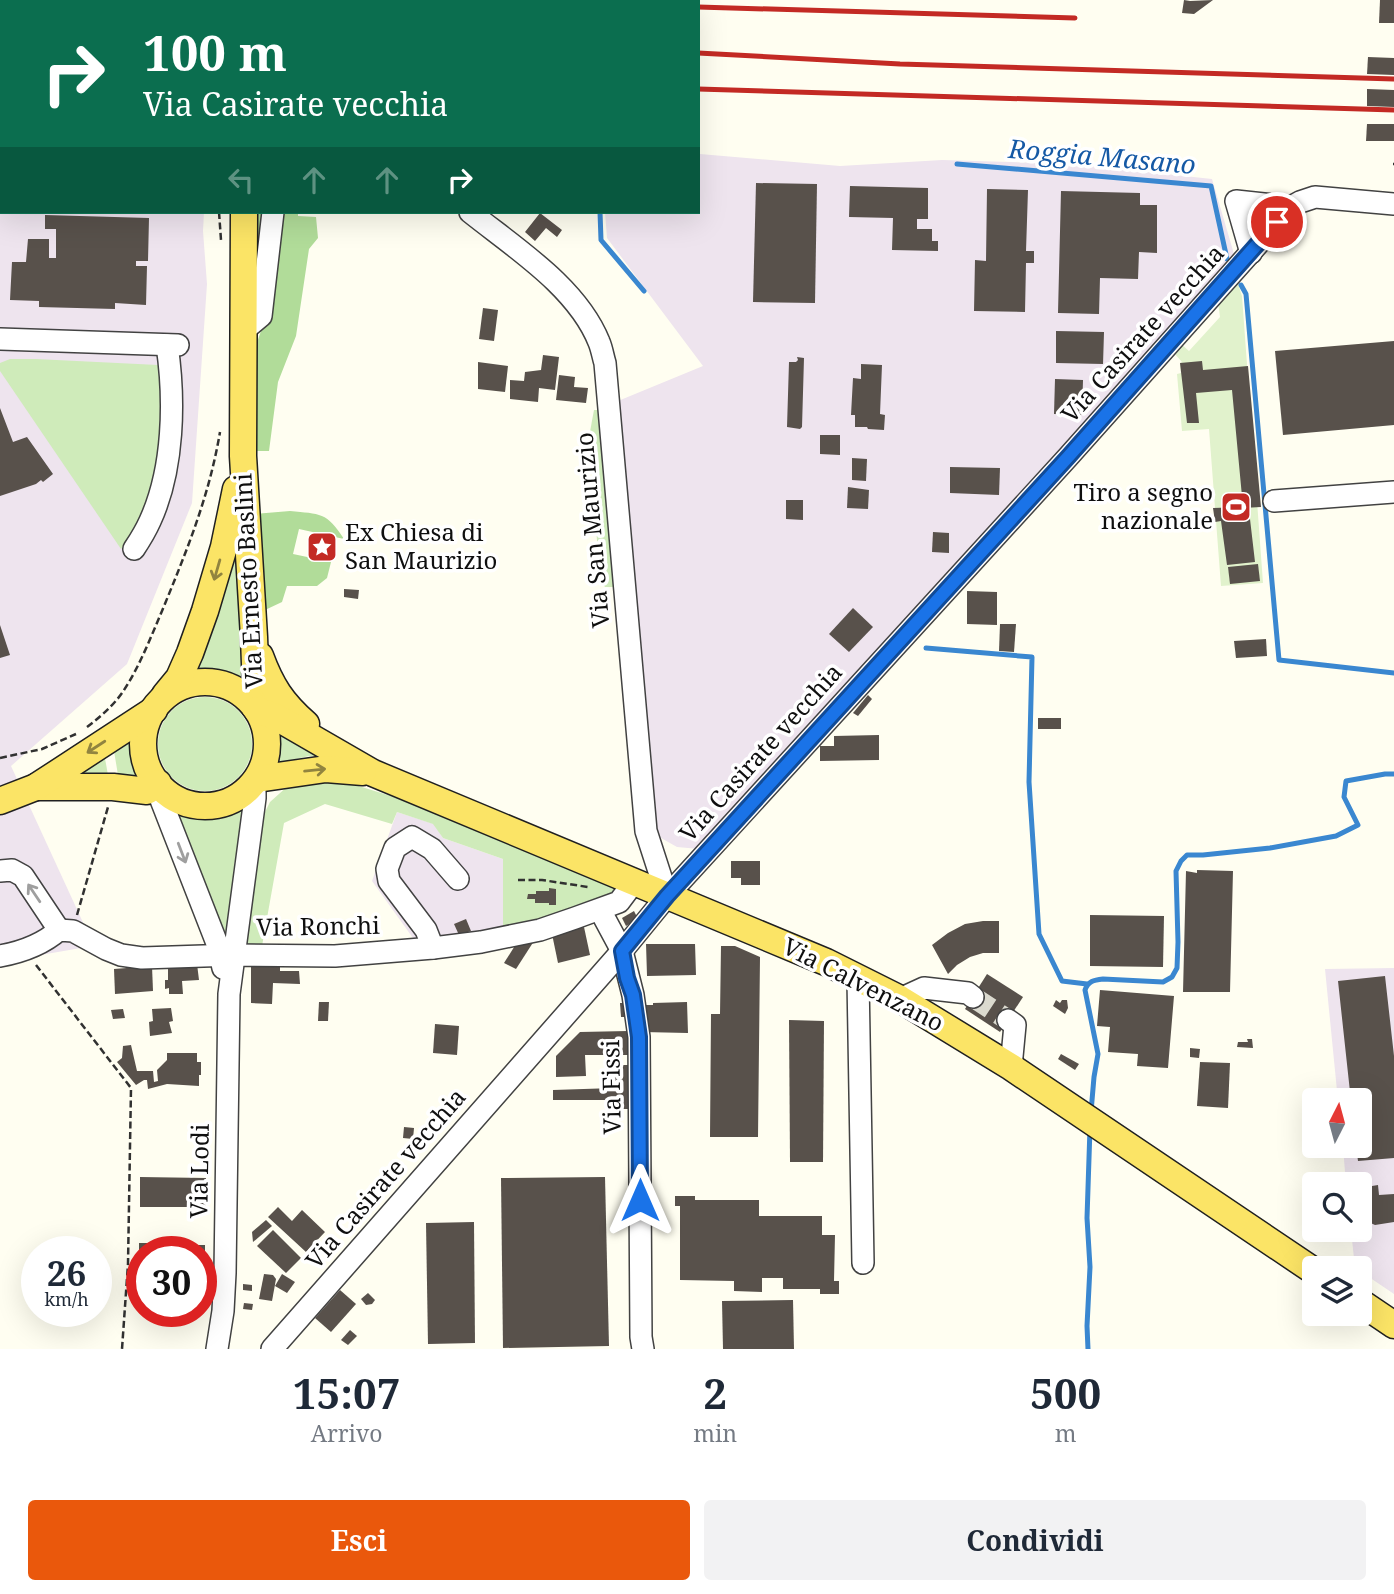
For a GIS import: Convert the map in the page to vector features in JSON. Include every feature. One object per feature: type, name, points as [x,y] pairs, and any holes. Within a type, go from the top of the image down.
[{"type":"main road","name":"Via Ernesto Baslini","points":[[244,214],[243,456],[256,708]]},
{"type":"main road","name":"Via Ernesto Baslini","points":[[157,706],[179,678],[205,611],[223,547],[243,456]]},
{"type":"main road","points":[[254,637],[268,678],[281,698],[342,756]]},
{"type":"main road","points":[[0,801],[36,787],[157,706],[169,694],[187,685],[208,682],[239,692],[256,708],[264,723],[267,737],[265,759],[249,789],[225,803],[197,806],[178,800],[160,786],[148,767],[144,747],[145,728],[157,706]]},
{"type":"main road","name":"Via Calvenzano","points":[[256,708],[373,773],[826,962],[900,999],[1011,1067],[1302,1263]]},
{"type":"main road","name":"Via Calvenzano","points":[[256,780],[326,769],[373,773]]},
{"type":"main road","points":[[36,787],[148,790],[160,786]]},
{"type":"main road","points":[[1372,1310],[1394,1325]]},
{"type":"street","points":[[1251,253],[1236,201],[1295,205],[1315,197],[1394,204]]},
{"type":"street","name":"Via Casirate vecchia","points":[[272,1349],[622,951],[667,896],[1295,205]]},
{"type":"street","points":[[243,331],[261,316],[273,214]]},
{"type":"street","name":"Via San Maurizio","points":[[473,214],[563,289],[587,319],[600,343],[605,363],[646,831],[667,896]]},
{"type":"street","points":[[0,339],[172,345],[172,415],[161,492],[150,521],[134,549]]},
{"type":"street","points":[[1274,501],[1394,492]]},
{"type":"street","name":"Via Lodi","points":[[216,1349],[225,1273],[229,994],[227,955],[256,780]]},
{"type":"street","name":"Via Lodi","points":[[160,786],[161,800],[227,955]]},
{"type":"street","points":[[433,948],[426,930],[388,881],[387,869],[395,848],[412,837],[432,849],[458,879]]},
{"type":"street","points":[[0,870],[12,870],[23,876],[66,931],[20,953],[0,956]]},
{"type":"street","name":"Via Ronchi","points":[[66,931],[121,955],[142,958],[227,955],[335,956],[433,948],[540,930],[619,902],[634,882]]},
{"type":"street","name":"Via Fissi","points":[[600,910],[622,951],[633,995],[639,1037],[643,1349]]},
{"type":"street","points":[[859,979],[863,1263]]},
{"type":"street","points":[[900,999],[924,988],[968,993],[973,996]]},
{"type":"street","points":[[1008,1020],[1015,1025],[1011,1067]]},
{"type":"path","points":[[105,741],[109,709]]},
{"type":"path","points":[[66,931],[113,788]]},
{"type":"path","points":[[518,880],[542,880],[593,888]]},
{"type":"path","points":[[34,962],[131,1088],[128,1264],[122,1349]]},
{"type":"shaded area","points":[[700,154],[840,166],[942,160],[1073,164],[1212,179],[1234,254],[712,840],[699,849],[677,847],[661,838],[652,814],[618,401],[703,366],[607,238],[605,214],[700,214]]},
{"type":"shaded area","points":[[0,214],[204,214],[207,284],[192,503],[127,664],[11,766],[86,929],[81,948],[0,962]]},
{"type":"shaded area","points":[[397,812],[434,824],[443,838],[503,859],[503,929],[457,937],[413,938],[372,881]]},
{"type":"shaded area","points":[[1394,968],[1394,1294],[1372,1279],[1372,1256],[1354,1256],[1352,1242],[1372,1242],[1372,1172],[1345,1172],[1344,1158],[1372,1158],[1372,1088],[1337,1088],[1325,969]]},
{"type":"green space","points":[[256,214],[316,217],[318,238],[309,249],[296,336],[278,382],[269,451],[252,451],[255,348],[266,317],[255,255]]},
{"type":"green space","name":"Tiro a segno nazionale","points":[[1237,281],[1242,296],[1263,583],[1221,586],[1209,429],[1182,431],[1177,374],[1181,373],[1182,362],[1174,353],[1181,344],[1189,351],[1220,317],[1218,302]]},
{"type":"green space","points":[[10,359],[158,365],[161,371],[164,418],[159,471],[140,525],[121,549],[0,371],[0,363]]},
{"type":"green space","points":[[594,410],[598,410],[616,587],[605,587],[600,579],[589,437]]},
{"type":"green space","points":[[290,511],[322,516],[333,524],[344,539],[299,529],[293,554],[331,562],[327,578],[317,586],[287,586],[282,602],[265,610],[254,514]]},
{"type":"green space","points":[[236,521],[245,686],[227,678],[196,673],[225,591]]},
{"type":"green space","points":[[205,697],[223,701],[238,711],[248,726],[252,744],[248,762],[238,777],[223,787],[205,791],[187,787],[172,777],[162,762],[158,744],[162,726],[172,711],[187,701]]},
{"type":"green space","points":[[274,722],[325,756],[309,756],[274,764]]},
{"type":"green space","points":[[136,737],[136,755],[143,778],[118,775],[114,751]]},
{"type":"green space","points":[[104,753],[108,775],[71,772]]},
{"type":"green space","points":[[316,780],[349,783],[394,797],[500,840],[613,879],[620,891],[540,923],[503,929],[503,859],[443,838],[433,824],[397,812],[392,824],[325,804],[284,823],[262,946],[245,947],[261,820],[270,802],[289,785]]},
{"type":"green space","points":[[239,804],[244,806],[234,866],[227,944],[175,809],[209,812]]},
{"type":"building","points":[[1184,0],[1213,0],[1194,14],[1182,13]]},
{"type":"building","points":[[1380,0],[1394,0],[1394,23],[1379,23]]},
{"type":"building","points":[[1368,57],[1394,58],[1394,75],[1367,74]]},
{"type":"building","points":[[1367,89],[1394,90],[1394,107],[1367,106]]},
{"type":"building","points":[[1367,124],[1394,124],[1394,141],[1366,141]]},
{"type":"building","points":[[756,183],[817,184],[815,303],[753,302]]},
{"type":"building","points":[[850,186],[928,188],[928,219],[917,219],[917,229],[932,229],[932,241],[938,241],[938,251],[892,250],[893,218],[849,217]]},
{"type":"building","points":[[987,189],[1028,190],[1026,251],[1034,251],[1034,263],[1026,263],[1025,312],[974,311],[975,260],[986,261]]},
{"type":"building","points":[[1061,191],[1140,193],[1140,205],[1157,205],[1157,253],[1139,252],[1138,279],[1100,278],[1099,314],[1058,313]]},
{"type":"building","points":[[539,214],[562,230],[557,237],[546,228],[535,241],[525,232]]},
{"type":"building","points":[[45,215],[149,218],[148,261],[136,261],[136,266],[147,266],[146,305],[115,303],[115,309],[39,307],[39,301],[10,300],[12,262],[26,262],[28,239],[49,239],[49,258],[56,258],[56,229],[45,229]]},
{"type":"building","points":[[483,308],[498,310],[494,341],[479,339]]},
{"type":"building","points":[[1056,331],[1104,332],[1103,364],[1056,363]]},
{"type":"building","points":[[1394,341],[1394,425],[1283,435],[1275,351]]},
{"type":"building","points":[[543,355],[559,357],[555,390],[539,388],[538,402],[510,399],[510,380],[524,381],[525,372],[541,370]]},
{"type":"building","points":[[797,357],[804,358],[800,429],[787,427],[789,362],[796,362]]},
{"type":"building","points":[[1202,361],[1203,370],[1248,366],[1261,507],[1243,508],[1248,511],[1248,520],[1250,519],[1255,562],[1227,565],[1221,521],[1215,522],[1213,508],[1243,507],[1232,390],[1196,393],[1199,423],[1187,423],[1180,363]]},
{"type":"building","points":[[478,362],[508,366],[505,392],[478,389]]},
{"type":"building","points":[[861,364],[882,365],[880,414],[885,415],[884,430],[855,427],[855,415],[851,415],[853,378],[861,379]]},
{"type":"building","points":[[559,375],[575,377],[574,387],[588,388],[586,403],[556,400]]},
{"type":"building","points":[[1055,379],[1083,380],[1082,415],[1054,414]]},
{"type":"building","points":[[0,408],[13,442],[27,437],[53,474],[43,482],[41,480],[0,496]]},
{"type":"building","points":[[820,435],[840,435],[840,455],[820,454]]},
{"type":"building","points":[[852,458],[867,459],[866,481],[852,480]]},
{"type":"building","points":[[950,467],[1000,468],[999,495],[950,493]]},
{"type":"building","points":[[848,487],[869,490],[868,509],[847,508]]},
{"type":"building","points":[[786,500],[803,500],[803,520],[786,519]]},
{"type":"building","points":[[933,532],[949,533],[949,553],[932,552]]},
{"type":"building","points":[[1258,564],[1260,581],[1230,584],[1228,567]]},
{"type":"building","points":[[344,589],[359,590],[358,599],[344,597]]},
{"type":"building","points":[[967,591],[997,592],[997,625],[967,624]]},
{"type":"building","points":[[853,608],[873,627],[849,652],[829,634]]},
{"type":"building","points":[[1000,624],[1016,624],[1014,652],[999,651]]},
{"type":"building","points":[[0,625],[10,655],[0,658]]},
{"type":"building","points":[[1266,639],[1267,656],[1236,658],[1234,641]]},
{"type":"building","points":[[868,695],[872,699],[858,716],[853,713]]},
{"type":"building","points":[[1038,718],[1061,718],[1061,729],[1038,729]]},
{"type":"building","points":[[879,735],[879,760],[820,761],[820,746],[834,746],[834,736]]},
{"type":"building","points":[[731,861],[760,861],[760,885],[741,885],[741,878],[731,878]]},
{"type":"building","points":[[1197,870],[1233,871],[1230,992],[1183,992],[1186,871],[1197,873]]},
{"type":"building","points":[[549,888],[556,889],[556,905],[535,903],[535,899],[527,899],[528,894],[549,891]]},
{"type":"building","points":[[634,911],[638,919],[626,926],[622,918]]},
{"type":"building","points":[[1090,915],[1164,916],[1163,967],[1090,966]]},
{"type":"building","points":[[466,919],[471,931],[459,935],[454,924]]},
{"type":"building","points":[[999,921],[999,953],[983,953],[970,957],[948,974],[932,945],[965,924]]},
{"type":"building","points":[[584,927],[590,955],[558,963],[552,934]]},
{"type":"building","points":[[534,941],[516,969],[504,963],[516,944]]},
{"type":"building","points":[[646,944],[695,944],[696,975],[647,976]]},
{"type":"building","points":[[721,946],[735,946],[760,957],[758,1137],[710,1137],[711,1014],[720,1014]]},
{"type":"building","points":[[197,964],[199,980],[182,981],[183,994],[169,994],[169,988],[165,989],[168,966]]},
{"type":"building","points":[[251,965],[280,966],[280,971],[299,971],[300,984],[273,983],[272,1004],[251,1003]]},
{"type":"building","points":[[152,966],[153,991],[115,994],[114,969]]},
{"type":"building","points":[[987,974],[1023,997],[1000,1032],[965,1009]]},
{"type":"building","points":[[1385,976],[1394,1056],[1394,1158],[1358,1161],[1358,1158],[1372,1158],[1372,1088],[1350,1088],[1338,981]]},
{"type":"building","points":[[1100,990],[1174,996],[1168,1068],[1137,1066],[1138,1054],[1108,1052],[1110,1027],[1097,1026]]},
{"type":"building","points":[[1056,1000],[1060,1003],[1067,1000],[1068,1008],[1065,1014],[1053,1006]]},
{"type":"building","points":[[319,1002],[329,1002],[328,1021],[318,1021]]},
{"type":"building","points":[[687,1002],[688,1033],[643,1032],[641,1005]]},
{"type":"building","points":[[620,1003],[626,1003],[627,1017],[621,1017]]},
{"type":"building","points":[[171,1008],[173,1021],[169,1022],[172,1033],[150,1036],[152,1009]]},
{"type":"building","points":[[123,1009],[125,1018],[113,1019],[111,1010]]},
{"type":"building","points":[[789,1020],[824,1021],[823,1162],[790,1162]]},
{"type":"building","points":[[435,1024],[459,1026],[457,1055],[433,1053]]},
{"type":"building","points":[[628,1031],[628,1055],[585,1055],[586,1076],[556,1077],[556,1056],[580,1032]]},
{"type":"building","points":[[1247,1039],[1252,1039],[1253,1048],[1237,1047],[1238,1042],[1248,1042]]},
{"type":"building","points":[[131,1045],[137,1071],[153,1071],[154,1082],[158,1081],[157,1070],[167,1060],[167,1053],[197,1053],[197,1062],[201,1062],[199,1086],[167,1084],[148,1089],[147,1080],[136,1085],[117,1062],[122,1058],[123,1046]]},
{"type":"building","points":[[1190,1048],[1200,1049],[1199,1058],[1190,1057]]},
{"type":"building","points":[[1061,1054],[1079,1064],[1075,1070],[1058,1059]]},
{"type":"building","points":[[1200,1062],[1230,1063],[1228,1108],[1197,1106]]},
{"type":"building","points":[[614,1065],[629,1065],[630,1109],[615,1109],[614,1100],[553,1100],[553,1090],[614,1088]]},
{"type":"building","points":[[404,1127],[414,1128],[413,1139],[403,1138]]},
{"type":"building","points":[[140,1177],[206,1178],[206,1207],[140,1207]]},
{"type":"building","points":[[605,1177],[609,1346],[503,1348],[501,1178]]},
{"type":"building","points":[[1378,1185],[1379,1195],[1394,1194],[1394,1222],[1372,1224],[1372,1186]]},
{"type":"building","points":[[675,1196],[695,1196],[695,1200],[759,1200],[759,1216],[822,1216],[822,1235],[835,1235],[834,1281],[839,1281],[839,1294],[820,1294],[820,1289],[783,1289],[783,1278],[762,1278],[762,1292],[734,1291],[734,1281],[680,1280],[680,1206],[675,1206]]},
{"type":"building","points":[[278,1207],[292,1221],[302,1210],[325,1232],[306,1252],[268,1217]]},
{"type":"building","points":[[266,1220],[272,1226],[253,1242],[252,1232]]},
{"type":"building","points":[[474,1222],[475,1343],[428,1344],[426,1223]]},
{"type":"building","points":[[273,1230],[301,1258],[286,1273],[257,1246]]},
{"type":"building","points":[[264,1274],[273,1275],[276,1279],[272,1301],[259,1299]]},
{"type":"building","points":[[282,1274],[295,1282],[287,1293],[275,1286]]},
{"type":"building","points":[[243,1284],[252,1285],[252,1291],[243,1290]]},
{"type":"building","points":[[340,1290],[356,1304],[331,1332],[315,1318]]},
{"type":"building","points":[[368,1293],[375,1300],[366,1305],[361,1299]]},
{"type":"building","points":[[793,1300],[794,1349],[723,1349],[722,1301]]},
{"type":"building","points":[[244,1303],[253,1304],[252,1310],[243,1309]]},
{"type":"building","points":[[350,1330],[357,1336],[348,1345],[341,1340]]},
{"type":"waterway","name":"Roggia Masano","points":[[957,164],[1211,186],[1227,259]]},
{"type":"waterway","points":[[600,214],[601,240],[644,291]]},
{"type":"waterway","name":"Roggia Masano","points":[[1241,285],[1246,294],[1279,660],[1394,673]]},
{"type":"waterway","points":[[926,648],[1032,657],[1029,782],[1039,934],[1062,981],[1087,984]]},
{"type":"waterway","points":[[1091,1112],[1098,1054],[1086,987],[1100,979],[1163,982],[1172,977],[1177,968],[1176,871],[1181,861],[1187,855],[1270,848],[1336,836],[1358,825],[1344,797],[1346,781],[1394,774]]},
{"type":"waterway","points":[[1088,1349],[1090,1267],[1087,1218],[1090,1128]]},
{"type":"tunnel","points":[[973,997],[1008,1020]]},
{"type":"railway","points":[[700,7],[1075,18]]},
{"type":"railway","points":[[700,53],[900,64],[1394,79]]},
{"type":"railway","points":[[700,89],[1394,110]]},
{"type":"place","name":"Tiro a segno nazionale","points":[[1236,507]]},
{"type":"place","name":"Ex Chiesa di San Maurizio","points":[[322,547]]},
{"type":"route","points":[[640,1200],[639,1037],[633,995],[622,951],[667,896],[1068,457],[1277,222]]}]
